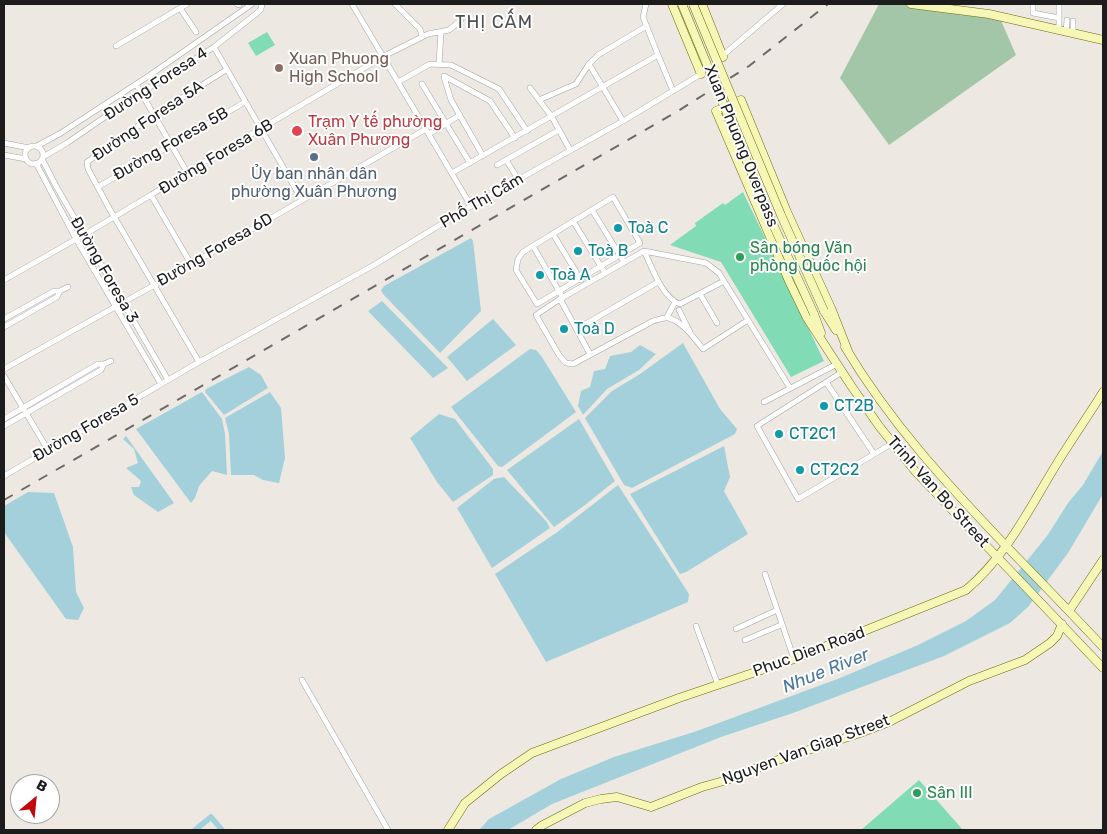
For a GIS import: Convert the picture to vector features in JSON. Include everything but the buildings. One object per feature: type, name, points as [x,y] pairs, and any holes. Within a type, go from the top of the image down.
[{"type":"main road","points":[[672,4],[701,74]]},
{"type":"main road","name":"Xuan Phuong Overpass","points":[[682,4],[764,202],[814,314]]},
{"type":"main road","name":"Xuan Phuong Overpass","points":[[693,4],[777,207],[824,310]]},
{"type":"main road","points":[[702,4],[723,57]]},
{"type":"main road","points":[[910,4],[945,6],[990,14],[1103,40]]},
{"type":"main road","name":"Trinh Van Bo Street","points":[[848,350],[787,212],[741,100],[716,111],[789,281],[807,318],[842,372],[893,443],[948,507],[1005,564],[1103,668]]},
{"type":"main road","name":"Trinh Van Bo Street","points":[[824,310],[867,382],[902,432],[961,500],[1103,647]]},
{"type":"main road","name":"Trinh Van Bo Street","points":[[814,314],[828,348]]},
{"type":"main road","name":"Phuc Dien Road","points":[[448,830],[465,803],[532,752],[794,659],[966,590],[982,577],[998,558],[1010,550],[1055,467],[1103,392]]},
{"type":"main road","points":[[1069,611],[1103,560]]},
{"type":"main road","name":"Nguyen Van Giap Street","points":[[536,830],[540,826],[585,803],[618,797],[650,807],[772,762],[889,722],[969,681],[1025,660],[1050,643],[1057,636],[1062,624]]},
{"type":"street","points":[[116,46],[188,4]]},
{"type":"street","name":"Đường Foresa 4","points":[[38,146],[61,134],[252,4]]},
{"type":"street","name":"Đường Foresa 4","points":[[43,158],[214,47],[257,13],[261,9],[262,4]]},
{"type":"street","points":[[352,4],[472,206]]},
{"type":"street","points":[[395,4],[420,28],[422,36]]},
{"type":"street","points":[[646,4],[643,13],[646,27],[673,91]]},
{"type":"street","name":"Phố Thị Cẩm","points":[[168,380],[374,265],[518,179],[623,121],[701,74],[783,4]]},
{"type":"street","points":[[1033,4],[1033,13],[1059,18]]},
{"type":"street","points":[[1060,4],[1059,18],[1066,32]]},
{"type":"street","points":[[180,8],[196,32]]},
{"type":"street","points":[[439,64],[441,32],[449,30],[461,20]]},
{"type":"street","points":[[1066,32],[1067,20]]},
{"type":"street","points":[[1066,32],[1073,21]]},
{"type":"street","points":[[539,100],[576,84],[589,64],[598,55],[646,27]]},
{"type":"street","name":"Đường Foresa 6B","points":[[4,280],[152,195],[186,172],[383,57],[422,36],[441,32]]},
{"type":"street","points":[[214,47],[302,200]]},
{"type":"street","points":[[452,173],[658,55]]},
{"type":"street","points":[[398,82],[430,64],[451,65],[499,89],[527,131]]},
{"type":"street","points":[[589,64],[623,121]]},
{"type":"street","name":"Đường Foresa 5A","points":[[199,362],[114,217],[88,169],[87,162],[154,115],[226,70]]},
{"type":"street","points":[[483,156],[452,100],[444,76],[490,101],[515,138]]},
{"type":"street","points":[[136,84],[186,172]]},
{"type":"street","points":[[422,84],[470,163]]},
{"type":"street","points":[[530,88],[552,117],[570,150]]},
{"type":"street","name":"Đường Foresa 5B","points":[[98,187],[245,102]]},
{"type":"street","name":"Đường Foresa 6D","points":[[4,369],[154,286],[302,200],[460,115]]},
{"type":"street","points":[[497,166],[559,130]]},
{"type":"street","points":[[4,143],[29,148],[38,146],[43,152],[43,158],[36,163],[4,155]]},
{"type":"street","points":[[26,159],[26,151],[29,148]]},
{"type":"street","name":"Đường Foresa 3","points":[[43,158],[84,235],[168,380]]},
{"type":"street","points":[[506,160],[518,179]]},
{"type":"street","name":"Đường Foresa 3","points":[[36,163],[76,239],[161,384]]},
{"type":"street","points":[[152,195],[191,264]]},
{"type":"street","points":[[613,197],[640,243],[537,304],[516,270],[518,259],[523,252],[592,210],[613,197]]},
{"type":"street","points":[[592,210],[624,262]]},
{"type":"street","points":[[573,221],[605,273]]},
{"type":"street","points":[[553,234],[584,286]]},
{"type":"street","points":[[533,246],[559,291],[590,354]]},
{"type":"street","points":[[644,251],[658,282],[678,305],[692,335]]},
{"type":"street","points":[[748,320],[703,348],[692,335],[676,322],[667,318],[653,321],[573,364],[566,363],[559,354],[536,314],[644,251],[706,263],[719,273],[790,388]]},
{"type":"street","points":[[577,329],[658,282]]},
{"type":"street","points":[[667,318],[678,305],[724,282]]},
{"type":"street","points":[[4,319],[54,291],[60,291],[68,287]]},
{"type":"street","points":[[4,327],[57,297],[60,291]]},
{"type":"street","points":[[700,294],[717,323]]},
{"type":"street","points":[[676,322],[678,305]]},
{"type":"street","points":[[4,426],[24,410],[98,364],[111,361]]},
{"type":"street","points":[[764,402],[837,364]]},
{"type":"street","points":[[842,372],[757,426],[798,499],[893,443]]},
{"type":"street","points":[[4,376],[48,450]]},
{"type":"street","name":"Đường Foresa 5","points":[[4,476],[168,380]]},
{"type":"street","points":[[826,382],[874,454]]},
{"type":"street","points":[[4,419],[24,410]]},
{"type":"street","points":[[765,574],[794,659]]},
{"type":"street","points":[[736,630],[777,610]]},
{"type":"street","points":[[745,640],[781,625]]},
{"type":"street","points":[[696,626],[718,685]]},
{"type":"street","points":[[302,680],[388,830]]},
{"type":"green space","points":[[879,4],[910,4],[999,16],[1016,55],[889,145],[840,78]]},
{"type":"green space","points":[[267,32],[275,45],[256,56],[248,43]]},
{"type":"green space","points":[[743,192],[824,361],[791,377],[721,262],[670,245],[696,226],[695,223],[723,203],[725,205]]},
{"type":"green space","name":"Sân III","points":[[919,780],[963,830],[861,830]]},
{"type":"water","points":[[471,238],[473,241],[481,311],[440,353],[381,290],[384,286]]},
{"type":"water","points":[[382,301],[448,368],[433,378],[368,311]]},
{"type":"water","points":[[493,319],[516,345],[467,381],[447,357]]},
{"type":"water","points":[[683,343],[720,409],[737,429],[735,434],[632,488],[624,485],[585,418],[612,391],[640,374]]},
{"type":"water","points":[[640,345],[656,354],[639,370],[607,389],[583,415],[578,406],[581,391],[590,387],[594,371],[605,369],[610,356],[631,352]]},
{"type":"water","points":[[530,349],[536,350],[542,357],[576,412],[502,467],[498,466],[451,407]]},
{"type":"water","points":[[249,367],[261,375],[268,388],[224,415],[205,392],[206,389]]},
{"type":"water","points":[[202,392],[222,419],[225,434],[227,475],[212,471],[199,486],[191,503],[136,429]]},
{"type":"water","points":[[270,392],[281,408],[285,458],[279,483],[263,480],[254,475],[231,475],[229,434],[225,418]]},
{"type":"water","points":[[439,414],[455,419],[493,469],[493,475],[453,502],[437,482],[410,438]]},
{"type":"water","points":[[579,419],[615,481],[554,527],[507,470]]},
{"type":"water","points":[[126,436],[174,503],[158,512],[134,495],[131,487],[139,487],[141,481],[126,468],[138,463],[134,449],[123,439]]},
{"type":"water","points":[[724,446],[730,477],[724,491],[748,534],[680,574],[630,494]]},
{"type":"water","points":[[1103,451],[1103,494],[1068,553],[1028,607],[1010,623],[944,656],[793,713],[721,737],[552,804],[508,830],[479,830],[489,819],[561,779],[614,757],[697,731],[840,678],[918,645],[966,621],[995,600],[1047,536],[1068,503],[1083,485]]},
{"type":"water","points":[[504,477],[547,522],[550,528],[492,568],[457,508],[494,479]]},
{"type":"water","points":[[618,485],[689,594],[688,602],[546,662],[495,574],[556,533]]},
{"type":"water","points":[[28,492],[54,493],[73,547],[76,592],[84,608],[78,620],[66,619],[4,532],[4,506]]},
{"type":"waterway","points":[[195,830],[211,817],[222,830]]},
{"type":"railway","points":[[4,500],[678,111],[749,66],[828,4]]},
{"type":"place","name":"Xuan Phuong High School","points":[[279,68]]},
{"type":"place","name":"Trạm Y tế phường Xuân Phương","points":[[297,131]]},
{"type":"place","name":"Ủy ban nhân dân phường Xuân Phương","points":[[314,157]]},
{"type":"place","name":"Toà C","points":[[618,228]]},
{"type":"place","name":"Toà B","points":[[578,251]]},
{"type":"place","name":"Sân bóng Văn phòng Quốc hội","points":[[740,257]]},
{"type":"place","name":"Toà A","points":[[540,275]]},
{"type":"place","name":"Toà D","points":[[564,329]]},
{"type":"place","name":"CT2B","points":[[824,406]]},
{"type":"place","name":"CT2C1","points":[[779,434]]},
{"type":"place","name":"CT2C2","points":[[800,470]]},
{"type":"place","name":"Sân III","points":[[917,793]]},
{"type":"district","name":"THỊ CẤM","points":[[494,23]]},
{"type":"water label","name":"Nhue River","points":[[826,671]]}]
